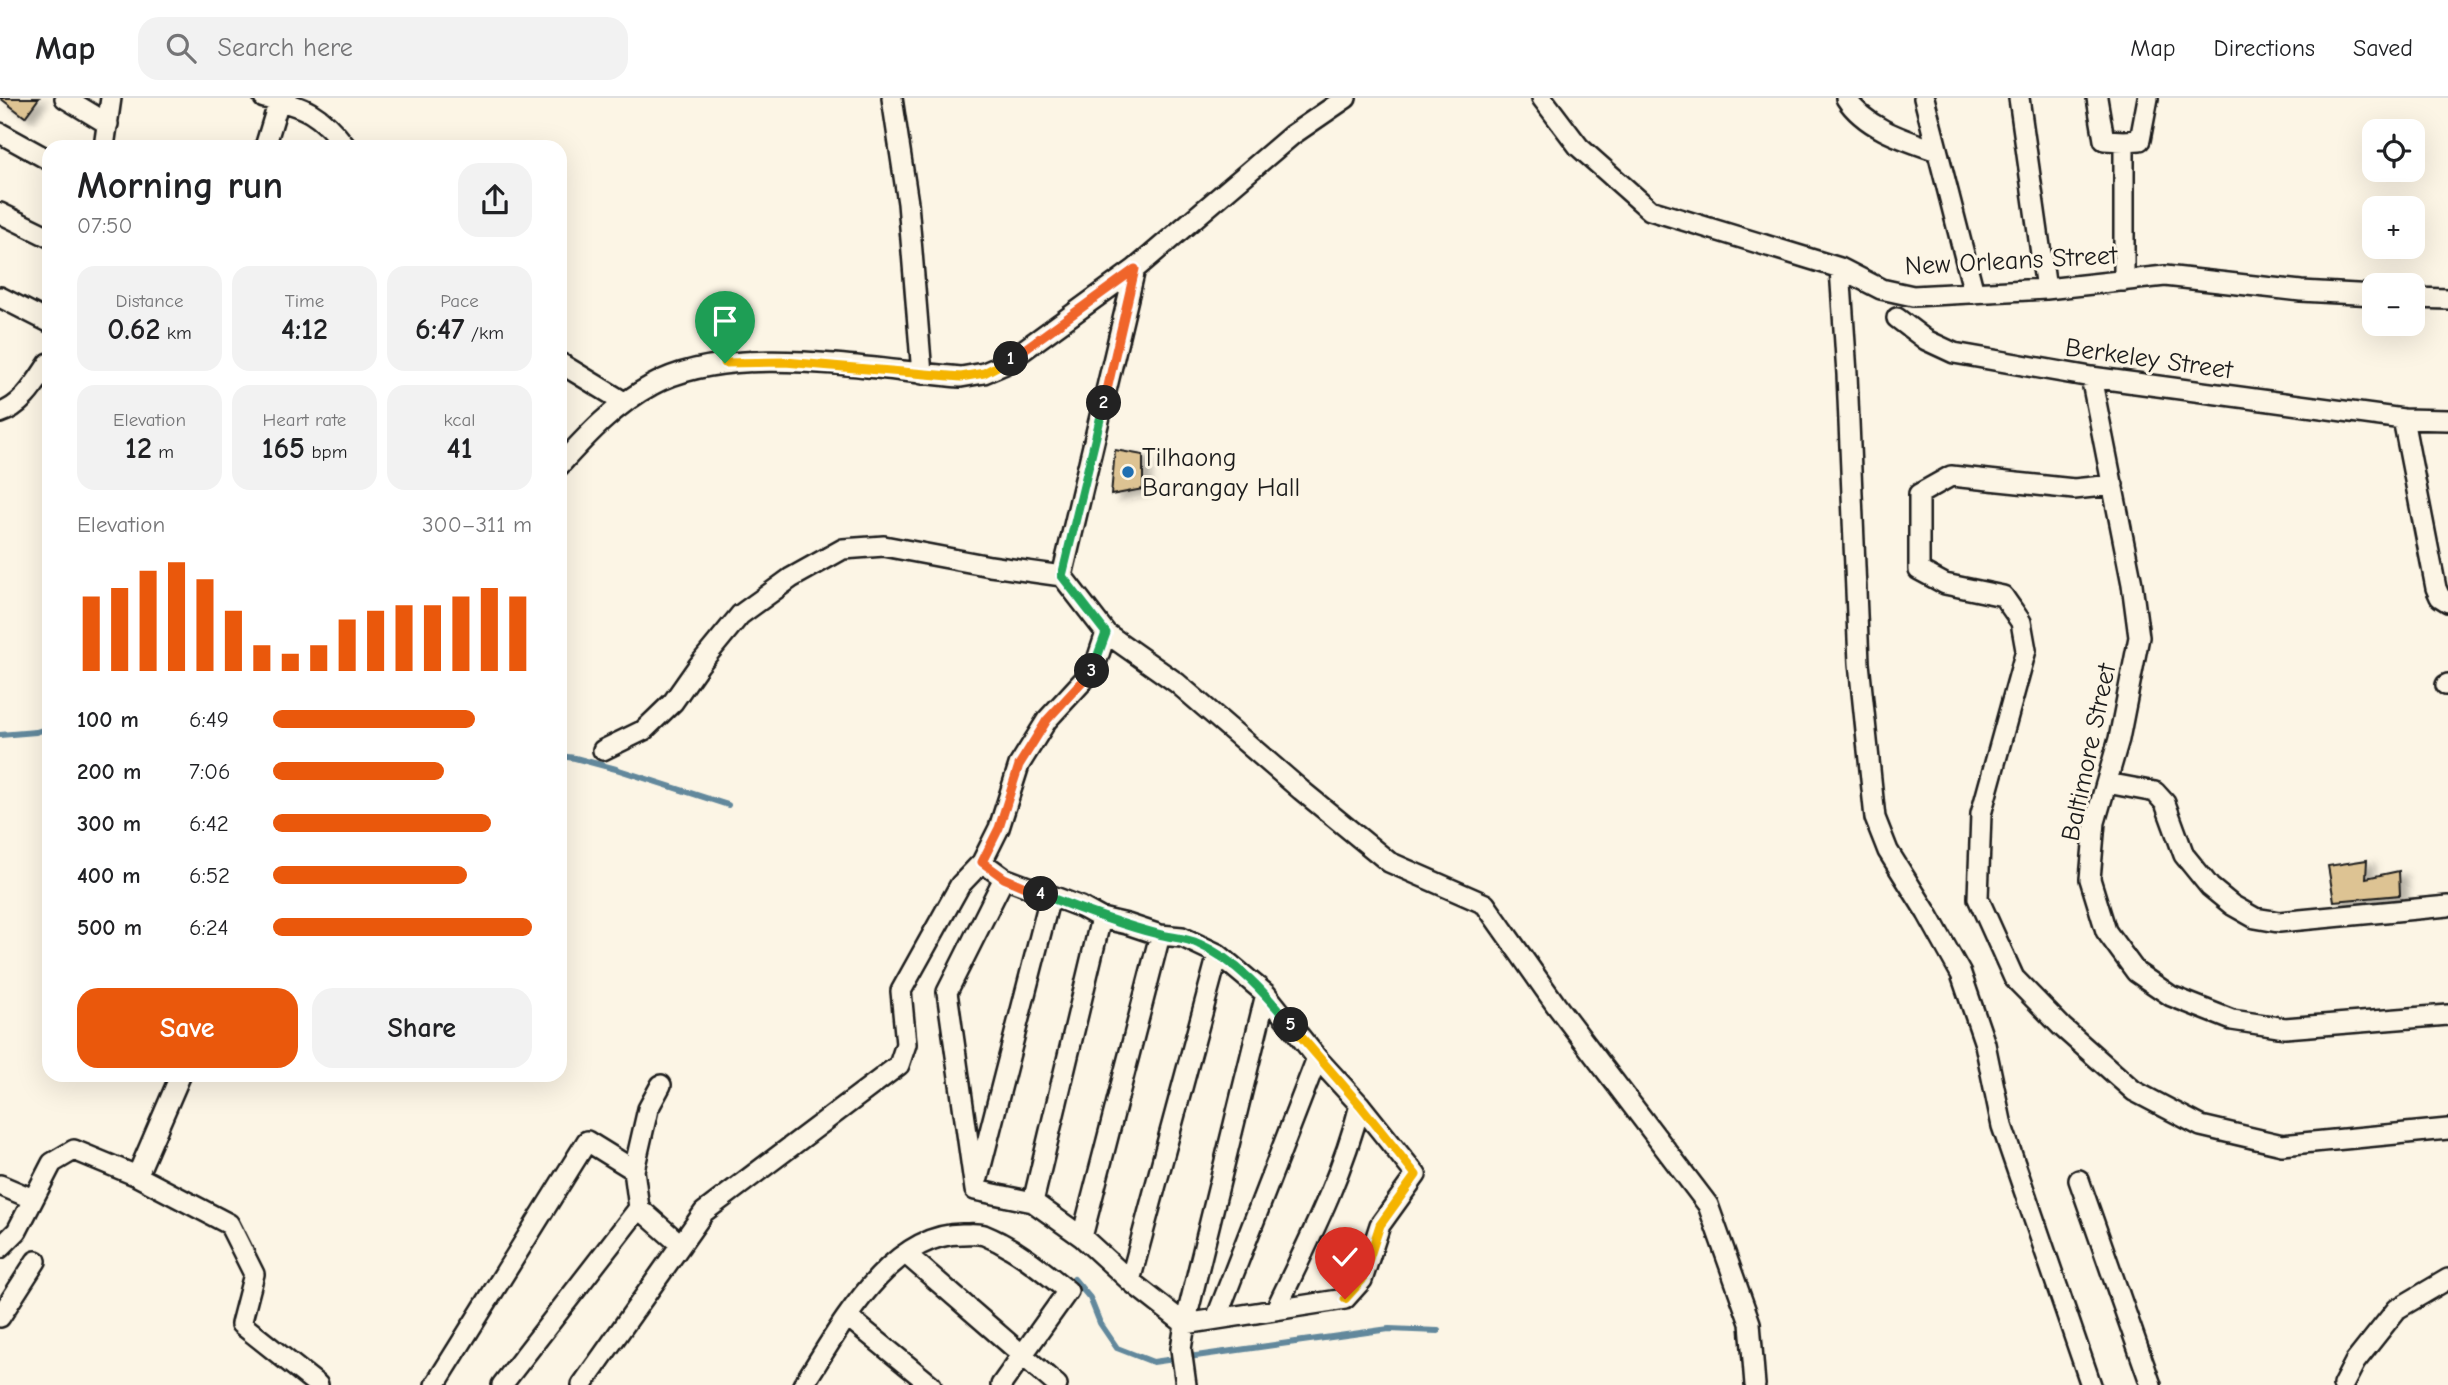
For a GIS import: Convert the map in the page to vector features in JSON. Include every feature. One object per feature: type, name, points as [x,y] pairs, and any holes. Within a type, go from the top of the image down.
[{"type":"street","points":[[65,98],[108,124]]},
{"type":"street","points":[[105,140],[111,98]]},
{"type":"street","points":[[892,98],[908,203],[922,374]]},
{"type":"street","points":[[567,457],[624,402],[673,375],[700,366],[785,362],[961,377],[984,373],[1003,365],[1135,269],[1292,135],[1346,98]]},
{"type":"street","name":"New Orleans Street","points":[[1542,98],[1579,147],[1650,210],[1840,268],[1881,289],[1913,296],[2046,289],[2165,276],[2362,295]]},
{"type":"street","points":[[1846,98],[1853,109],[1890,134],[1937,152]]},
{"type":"street","points":[[1924,98],[1974,293]]},
{"type":"street","points":[[2019,98],[2046,289]]},
{"type":"street","points":[[2097,98],[2104,140],[2124,141],[2140,140],[2148,98]]},
{"type":"street","points":[[266,140],[272,99],[302,102],[321,119],[338,140]]},
{"type":"street","points":[[0,134],[42,156]]},
{"type":"street","points":[[2124,141],[2124,281]]},
{"type":"street","points":[[0,213],[42,234]]},
{"type":"street","points":[[1840,268],[1859,663],[1875,818],[1888,852],[1927,913],[1961,974],[1985,1044],[2003,1126],[2091,1385]]},
{"type":"street","points":[[1062,576],[1135,269]]},
{"type":"street","points":[[0,297],[42,318]]},
{"type":"street","points":[[2425,298],[2448,299]]},
{"type":"street","name":"Berkeley Street","points":[[1897,318],[1926,340],[1954,354],[2091,377],[2403,419],[2448,420]]},
{"type":"street","points":[[567,367],[624,402]]},
{"type":"street","points":[[0,413],[22,400],[42,373]]},
{"type":"street","name":"Baltimore Street","points":[[2091,377],[2132,584],[2138,637],[2119,739],[2095,822],[2090,879],[2106,931],[2136,972],[2171,996],[2232,1020],[2285,1028],[2448,1015]]},
{"type":"street","points":[[2403,419],[2436,588],[2440,597],[2448,601]]},
{"type":"street","points":[[2113,485],[2074,489],[1951,476],[1919,494],[1919,570],[1945,584],[2003,596],[2021,622],[2026,650],[1981,814],[1978,898],[2014,978],[2062,1027],[2134,1090],[2201,1126],[2282,1145],[2448,1129]]},
{"type":"street","points":[[604,750],[644,730],[673,702],[740,615],[791,578],[843,549],[884,546],[990,566],[1062,576],[1106,633],[1177,683],[1389,862],[1485,904],[1556,1005],[1709,1205],[1750,1323],[1755,1385]]},
{"type":"street","points":[[582,1385],[704,1212],[899,1065],[906,1044],[901,990],[960,884],[982,862],[999,828],[1019,765],[1047,720],[1094,669],[1106,633]]},
{"type":"street","points":[[2107,783],[2155,792],[2165,803],[2184,855],[2210,887],[2232,905],[2255,918],[2279,922],[2448,906]]},
{"type":"street","points":[[975,1189],[1032,1202],[1082,1237],[1130,1281],[1185,1324],[1345,1299],[1362,1280],[1380,1225],[1416,1175],[1266,994],[1218,954],[1182,937],[1160,935],[1101,918],[1081,907],[1004,878],[982,862]]},
{"type":"street","points":[[975,1189],[947,992],[1004,878]]},
{"type":"street","points":[[975,1189],[1050,897]]},
{"type":"street","points":[[1032,1202],[1101,918]]},
{"type":"street","points":[[1082,1237],[1160,935]]},
{"type":"street","points":[[1130,1281],[1218,954]]},
{"type":"street","points":[[1183,1367],[1185,1324],[1266,994]]},
{"type":"street","points":[[1216,1319],[1317,1058]]},
{"type":"street","points":[[137,1176],[178,1082]]},
{"type":"street","points":[[660,1086],[648,1109],[634,1170],[639,1208],[681,1245]]},
{"type":"street","points":[[1276,1309],[1329,1199],[1351,1140],[1360,1105]]},
{"type":"street","points":[[435,1385],[587,1141],[634,1170]]},
{"type":"street","points":[[0,1248],[17,1231],[52,1163],[74,1150],[137,1176],[229,1223],[254,1274],[241,1324],[318,1385]]},
{"type":"street","points":[[2079,1180],[2151,1385]]},
{"type":"street","points":[[0,1185],[33,1199]]},
{"type":"street","points":[[502,1385],[639,1208]]},
{"type":"street","points":[[803,1385],[878,1276],[906,1254],[944,1234],[981,1234],[1024,1256],[1068,1292],[1001,1385]]},
{"type":"street","points":[[906,1254],[1057,1385]]},
{"type":"street","points":[[0,1317],[37,1261]]},
{"type":"street","points":[[2343,1385],[2355,1362],[2397,1309],[2448,1279]]},
{"type":"street","points":[[848,1317],[931,1385]]},
{"type":"building","points":[[0,98],[39,98],[25,117]]},
{"type":"building","name":"Tilhaong Barangay Hall","points":[[1115,450],[1143,455],[1143,489],[1111,495]]},
{"type":"building","points":[[2367,860],[2366,878],[2399,871],[2400,895],[2334,901],[2328,866]]},
{"type":"waterway","points":[[0,735],[42,730]]},
{"type":"waterway","points":[[567,757],[616,769],[728,805]]},
{"type":"waterway","points":[[1074,1279],[1090,1298],[1100,1323],[1117,1348],[1153,1362],[1389,1329],[1438,1331]]},
{"type":"place","name":"Tilhaong Barangay Hall","points":[[1128,472]]},
{"type":"route","points":[[725,363],[785,362],[961,377],[984,373],[1003,365],[1054,330],[1135,269],[1062,576],[1106,633],[1094,669],[1047,720],[1019,765],[999,828],[982,862],[1004,878],[1081,907],[1101,918],[1160,935],[1182,937],[1218,954],[1266,994],[1317,1058],[1360,1105],[1416,1175],[1380,1225],[1362,1280],[1345,1299]]}]
